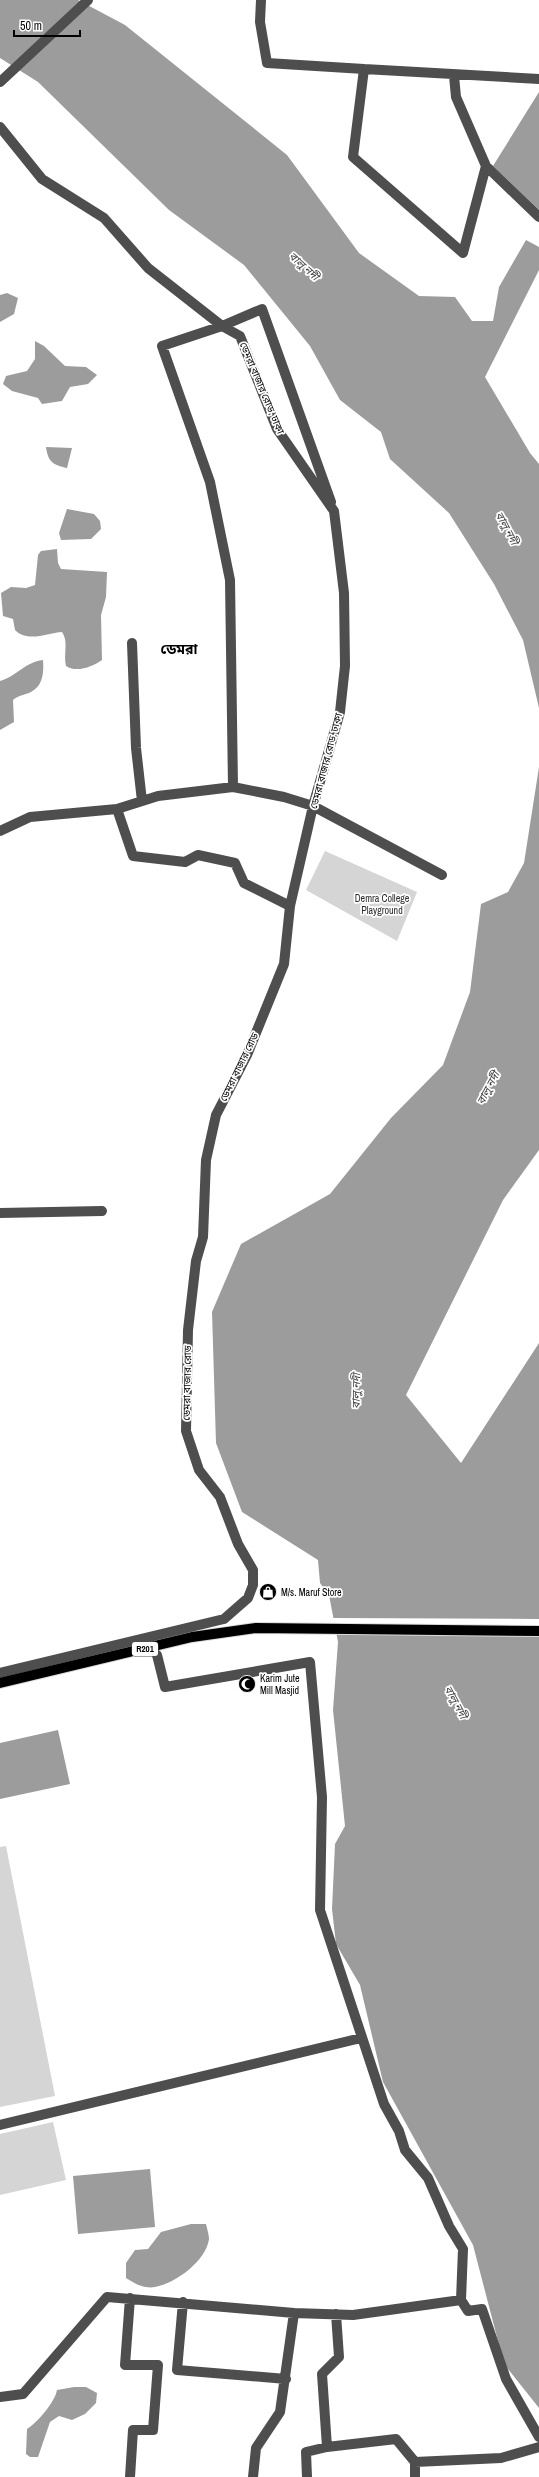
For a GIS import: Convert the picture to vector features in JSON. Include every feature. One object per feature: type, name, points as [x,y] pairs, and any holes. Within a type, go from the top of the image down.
[{"type":"main road","name":"R201","points":[[0,1683],[192,1637],[256,1628],[539,1631]]},
{"type":"street","points":[[0,82],[88,0]]},
{"type":"street","points":[[261,0],[260,22],[267,63],[454,76],[539,79]]},
{"type":"street","points":[[364,69],[353,157],[463,253],[486,166]]},
{"type":"street","points":[[454,76],[456,97],[486,166],[539,217]]},
{"type":"street","name":"ডেমরা বাজার রোড, ঢাকা","points":[[0,127],[42,179],[104,218],[148,268],[222,326],[240,336],[277,429],[334,511],[344,593],[345,666],[340,712],[313,806],[290,906]]},
{"type":"street","points":[[233,787],[230,580],[210,482],[162,346],[222,326],[262,309],[320,468],[334,511]]},
{"type":"street","points":[[132,643],[136,748],[142,801]]},
{"type":"street","points":[[0,831],[30,817],[117,809],[158,796],[233,787],[284,797],[313,806],[442,875]]},
{"type":"street","points":[[117,809],[133,856],[185,862],[198,855],[235,863],[244,883],[290,906]]},
{"type":"street","name":"ডেমরা বাজার রোড","points":[[0,1673],[224,1618],[248,1598],[253,1585],[253,1570],[238,1544],[220,1497],[199,1470],[186,1431],[188,1330],[196,1261],[203,1237],[206,1160],[216,1115],[247,1055],[284,964],[290,906]]},
{"type":"street","points":[[0,1213],[102,1211]]},
{"type":"street","points":[[157,1655],[165,1687],[310,1662],[322,1797],[320,1910],[384,2104],[399,2131],[405,2150],[428,2178],[463,2249],[461,2300],[468,2311],[482,2309],[506,2379],[539,2437]]},
{"type":"street","points":[[0,2125],[361,2038]]},
{"type":"street","points":[[0,2397],[23,2394],[107,2297],[183,2302],[294,2313],[353,2315],[461,2300]]},
{"type":"street","points":[[130,2298],[125,2365],[158,2365],[153,2430],[133,2430],[130,2477]]},
{"type":"street","points":[[183,2302],[177,2370],[286,2378]]},
{"type":"street","points":[[253,2477],[256,2448],[280,2412],[294,2313]]},
{"type":"street","points":[[327,2447],[322,2374],[339,2357],[336,2314]]},
{"type":"street","points":[[307,2477],[306,2452],[327,2447],[396,2439],[415,2462],[415,2477]]},
{"type":"street","points":[[415,2462],[501,2458],[539,2447]]},
{"type":"green space","name":"Demra College Playground","points":[[325,851],[417,892],[397,941],[306,890]]},
{"type":"green space","points":[[6,1846],[55,2096],[0,2107],[0,1847]]},
{"type":"green space","points":[[53,2122],[66,2180],[0,2195],[0,2134]]},
{"type":"water","name":"বালু নদী","points":[[0,0],[78,0],[125,25],[287,155],[359,253],[419,296],[455,297],[472,321],[493,321],[499,287],[526,240],[539,247],[539,270],[485,377],[530,453],[539,464],[539,708],[523,640],[494,584],[449,513],[390,459],[381,432],[340,400],[310,346],[244,265],[169,210],[38,82],[0,58]]},
{"type":"water","points":[[539,92],[539,210],[493,166]]},
{"type":"water","points":[[7,293],[18,298],[14,314],[0,322],[0,295]]},
{"type":"water","points":[[35,341],[44,346],[65,366],[86,367],[97,375],[88,384],[70,387],[62,401],[42,404],[38,398],[12,391],[3,384],[6,376],[27,371],[35,359]]},
{"type":"water","points":[[46,447],[72,448],[67,468],[58,466],[52,462],[48,456]]},
{"type":"water","points":[[67,509],[94,514],[100,521],[101,529],[91,539],[61,540],[59,533]]},
{"type":"water","points":[[57,549],[58,563],[61,569],[107,572],[106,597],[101,615],[102,660],[94,665],[80,669],[66,666],[66,644],[62,632],[32,637],[26,636],[15,630],[13,619],[3,616],[1,593],[11,587],[26,588],[35,585],[38,555],[41,551]]},
{"type":"water","points":[[43,660],[43,674],[38,686],[31,692],[13,700],[14,722],[0,730],[0,681],[6,679],[31,663]]},
{"type":"water","name":"বালু নদী","points":[[539,767],[539,1150],[503,1200],[406,1395],[461,1463],[539,1343],[539,2408],[504,2364],[473,2245],[383,2082],[360,1985],[336,1944],[332,1909],[335,1844],[345,1826],[333,1710],[338,1642],[329,1595],[320,1583],[318,1560],[242,1512],[216,1443],[212,1312],[241,1244],[330,1194],[391,1118],[443,1065],[470,992],[481,904],[508,892],[524,863]]},
{"type":"water","points":[[58,1730],[70,1784],[0,1799],[0,1743]]},
{"type":"water","points":[[150,2169],[155,2227],[78,2234],[73,2176]]},
{"type":"water","points":[[191,2224],[206,2224],[209,2239],[207,2247],[202,2255],[189,2270],[172,2281],[155,2287],[140,2286],[126,2278],[126,2263],[135,2250],[148,2249],[161,2232]]},
{"type":"water","points":[[74,2387],[86,2387],[97,2393],[96,2403],[85,2414],[72,2420],[59,2416],[50,2422],[38,2457],[30,2457],[26,2454],[27,2429],[45,2412],[56,2395],[57,2390]]},
{"type":"pier","points":[[332,1618],[539,1619],[539,1633],[334,1632]]},
{"type":"place","name":"M/s. Maruf Store","points":[[268,1592]]},
{"type":"place","name":"Karim Jute Mill Masjid","points":[[247,1684]]},
{"type":"district","name":"ডেমরা","points":[[179,649]]}]
